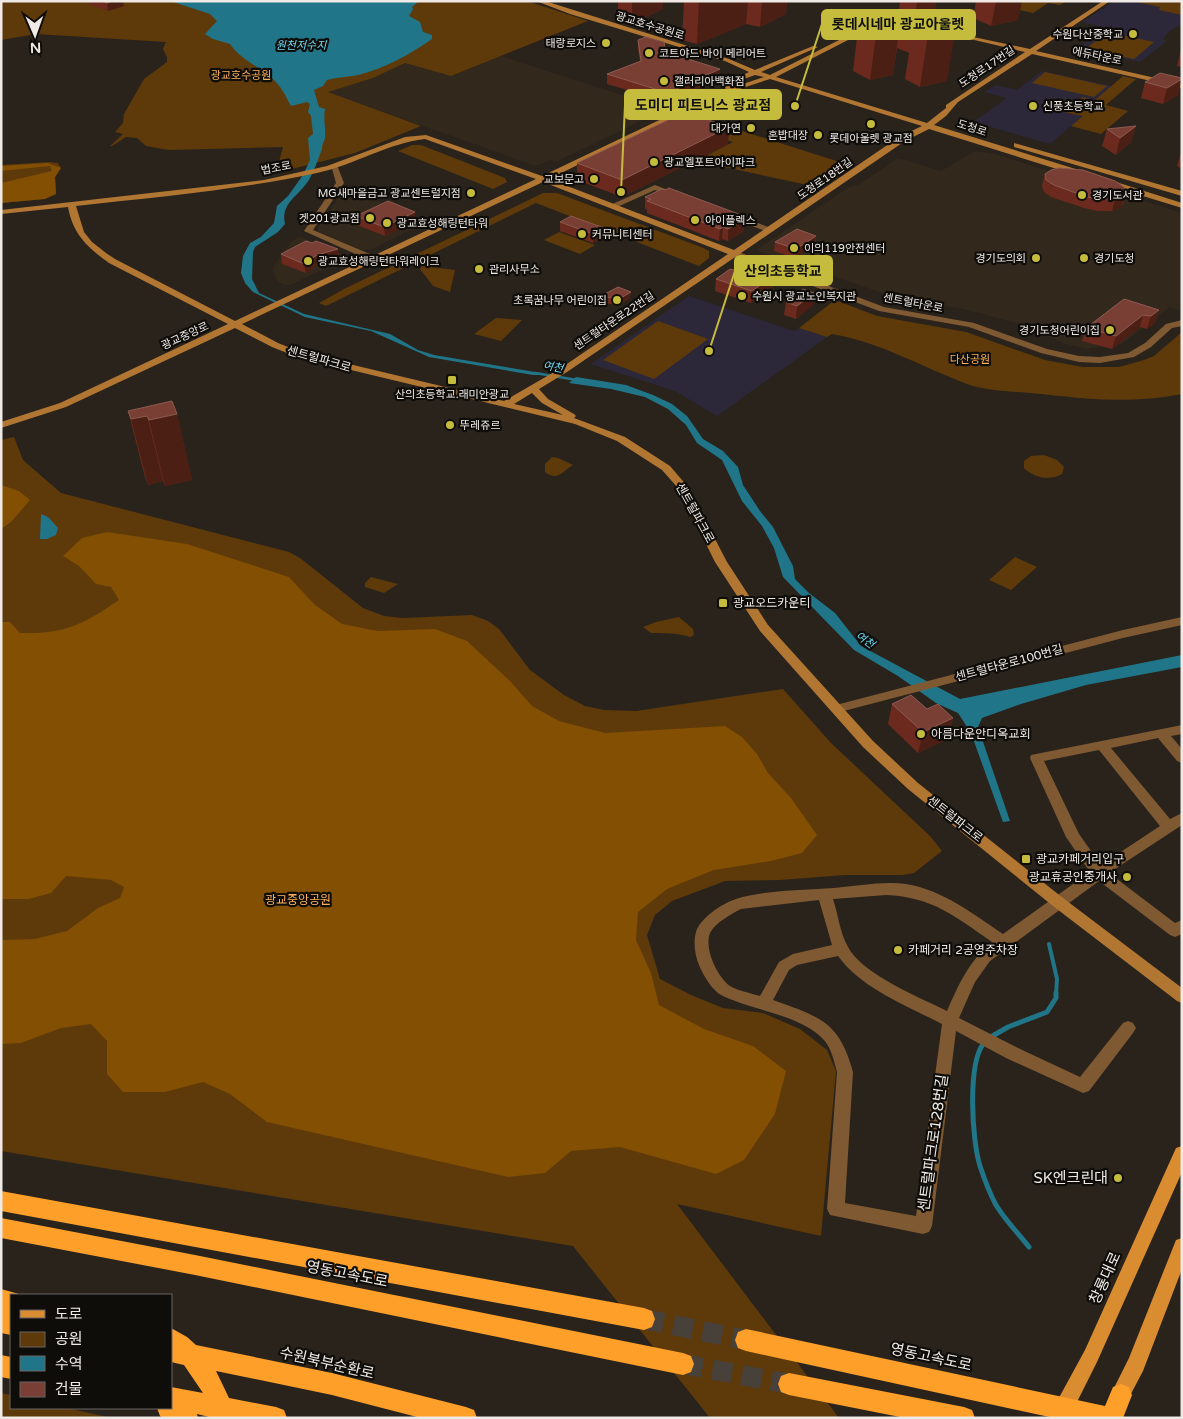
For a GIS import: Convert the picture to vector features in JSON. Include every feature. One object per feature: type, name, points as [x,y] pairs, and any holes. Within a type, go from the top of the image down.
[{"type":"highway","name":"영동고속도로","points":[[1,1201],[644,1319]]},
{"type":"highway","name":"영동고속도로","points":[[1,1228],[195,1264],[684,1364]]},
{"type":"highway","name":"영동고속도로","points":[[746,1340],[1107,1418]]},
{"type":"highway","points":[[173,1347],[193,1359],[214,1390],[223,1418]]},
{"type":"highway","name":"수원북부순환로","points":[[173,1347],[466,1418]]},
{"type":"highway","points":[[789,1384],[964,1418]]},
{"type":"highway","points":[[1112,1418],[1120,1395]]},
{"type":"highway","points":[[172,1398],[276,1418]]},
{"type":"highway","points":[[170,1409],[187,1418]]},
{"type":"main road","name":"창룡대로","points":[[1059,1418],[1091,1356],[1182,1153]]},
{"type":"main road","points":[[1107,1418],[1136,1364],[1182,1246]]},
{"type":"street","name":"광교호수공원로","points":[[539,1],[558,9],[727,60],[764,68],[927,122]]},
{"type":"street","name":"광교중앙로","points":[[716,95],[739,79],[848,31],[907,1]]},
{"type":"street","name":"광교중앙로","points":[[1,425],[62,405],[292,299],[716,95],[779,73],[921,1]]},
{"type":"street","name":"도청로17번길","points":[[927,122],[946,113],[955,102],[1107,1]]},
{"type":"street","points":[[899,12],[899,16],[903,20]]},
{"type":"street","points":[[873,26],[894,24]]},
{"type":"street","name":"에듀타운로","points":[[929,28],[1182,86]]},
{"type":"street","name":"광교호수공원로","points":[[727,60],[754,72]]},
{"type":"street","name":"도청로","points":[[754,72],[1182,194]]},
{"type":"street","name":"도청로","points":[[927,122],[1086,176]]},
{"type":"street","name":"도청로18번길","points":[[736,254],[927,122]]},
{"type":"street","name":"법조로","points":[[1,212],[216,189],[278,180],[331,167],[408,139],[426,137],[542,180]]},
{"type":"street","points":[[331,167],[340,183],[308,232],[374,259]]},
{"type":"street","name":"센트럴타운로","points":[[542,180],[882,309],[971,325],[1068,357],[1100,360],[1131,355],[1148,346],[1169,326],[1182,323]]},
{"type":"street","points":[[1104,181],[1182,206]]},
{"type":"street","points":[[612,206],[655,187],[682,197]]},
{"type":"street","name":"센트럴파크로","points":[[72,204],[73,222],[86,243],[112,261],[275,345],[310,358],[589,426],[642,451],[661,463],[687,494],[721,562],[764,628],[868,744],[913,786],[1058,902],[1182,997]]},
{"type":"street","points":[[726,213],[771,230]]},
{"type":"street","name":"센트럴타운로22번길","points":[[505,405],[564,370],[736,254]]},
{"type":"street","points":[[534,388],[545,401],[589,426]]},
{"type":"street","name":"센트럴타운로100번길","points":[[836,709],[1123,634],[1182,621]]},
{"type":"street","points":[[1182,729],[1036,758],[1073,837],[1099,873],[1175,931],[1182,926]]},
{"type":"street","points":[[1162,734],[1182,758]]},
{"type":"street","points":[[1102,746],[1168,827]]},
{"type":"street","name":"센트럴파크로128번길","points":[[1003,942],[946,903],[907,890],[866,889],[739,904],[720,914],[703,932],[702,954],[709,971],[725,990],[802,1017],[828,1033],[840,1053],[845,1072],[836,1209],[923,1226],[950,1021],[969,978],[986,957],[1003,942],[1099,873],[1182,818]]},
{"type":"street","points":[[824,893],[841,949],[852,964],[869,978],[1012,1053],[1083,1086],[1128,1028]]},
{"type":"street","points":[[764,1003],[784,966],[793,960],[841,949]]},
{"type":"shaded area","name":"수원다산중학교","points":[[1115,1],[1132,1],[1161,7],[1160,10],[1182,15],[1182,25],[1172,29],[1163,38],[1166,42],[1140,62],[1077,48],[1106,28],[1082,22]]},
{"type":"shaded area","points":[[501,56],[665,109],[556,162],[550,160],[533,165],[327,92],[373,78],[405,63],[451,76]]},
{"type":"shaded area","name":"신풍초등학교","points":[[1042,71],[1112,86],[1095,100],[1065,112],[1083,116],[1050,144],[973,122],[1007,98],[984,92],[996,85],[1017,90]]},
{"type":"shaded area","points":[[975,151],[995,154],[1182,213],[1182,311],[1170,307],[1122,344],[1086,349],[1063,343],[1020,324],[964,309],[897,298],[756,250],[849,187],[858,185],[898,158],[941,171]]},
{"type":"shaded area","points":[[345,188],[428,221],[372,249],[362,250],[319,232],[317,229]]},
{"type":"shaded area","points":[[299,236],[350,257],[290,285],[284,285],[278,281],[273,272],[275,264],[290,243]]},
{"type":"shaded area","points":[[689,296],[794,331],[799,328],[827,337],[717,416],[675,391],[591,364]]},
{"type":"green space","name":"광교호수공원","points":[[1,1],[527,1],[588,21],[451,76],[405,63],[373,78],[328,92],[421,126],[355,153],[276,173],[283,147],[168,150],[146,146],[137,138],[126,137],[110,146],[123,134],[115,132],[123,123],[124,114],[144,79],[167,62],[163,49],[166,42],[36,34],[1,40]]},
{"type":"green space","points":[[977,1],[1066,1],[1060,5],[1048,3],[1033,13]]},
{"type":"green space","points":[[1132,1],[1182,1],[1182,15],[1159,10],[1160,7]]},
{"type":"green space","points":[[1108,32],[1154,42],[1134,59],[1085,49]]},
{"type":"green space","points":[[1045,72],[1107,86],[1094,97],[1032,83]]},
{"type":"green space","points":[[1123,76],[1136,79],[1106,105],[1128,111],[1101,134],[1071,126],[1083,116],[1064,112],[1082,97],[1095,100]]},
{"type":"green space","points":[[701,118],[849,165],[817,187],[696,161],[733,142],[684,127]]},
{"type":"green space","points":[[412,145],[421,145],[505,178],[507,182],[493,189],[398,151]]},
{"type":"green space","points":[[48,163],[61,168],[55,177],[56,194],[45,199],[1,203],[1,183],[52,171],[50,166],[1,171],[1,166]]},
{"type":"green space","points":[[58,163],[61,168],[55,177],[56,194],[45,199],[1,203],[1,165]]},
{"type":"green space","points":[[543,193],[557,193],[701,247],[709,251],[709,258],[699,266],[536,203],[326,306],[319,303],[344,289]]},
{"type":"green space","points":[[559,232],[595,245],[580,254],[544,240]]},
{"type":"green space","points":[[422,266],[455,270],[450,292],[433,286],[420,269]]},
{"type":"green space","name":"다산공원","points":[[835,300],[877,316],[966,332],[1045,360],[1083,367],[1119,367],[1144,360],[1154,356],[1182,332],[1182,394],[1132,400],[1100,399],[977,387],[867,343],[832,334],[827,337],[799,328]]},
{"type":"green space","points":[[496,318],[522,320],[501,341],[474,334]]},
{"type":"green space","points":[[658,321],[708,339],[654,379],[603,360]]},
{"type":"green space","name":"광교중앙공원","points":[[14,437],[23,460],[61,493],[289,552],[300,558],[363,608],[384,616],[403,618],[472,615],[488,621],[499,629],[530,670],[564,695],[585,706],[604,710],[636,711],[783,689],[831,743],[930,836],[942,851],[914,873],[903,875],[845,875],[780,880],[725,881],[672,901],[655,915],[647,935],[660,979],[691,995],[723,1008],[763,1013],[800,1029],[827,1050],[836,1071],[821,1236],[677,1204],[839,1418],[710,1418],[573,1246],[1,1151],[1,440]]},
{"type":"green space","points":[[1044,455],[1057,460],[1064,467],[1062,474],[1047,478],[1032,474],[1024,468],[1024,461],[1031,456]]},
{"type":"green space","points":[[552,457],[573,465],[556,476],[549,475],[545,472],[545,464]]},
{"type":"green space","points":[[1,485],[19,491],[30,500],[11,522],[1,529]]},
{"type":"green space","name":"광교중앙공원","points":[[107,532],[187,544],[289,577],[315,605],[342,624],[378,631],[435,629],[467,641],[510,681],[532,706],[559,721],[605,733],[725,726],[742,737],[757,754],[768,773],[791,798],[817,835],[802,853],[771,861],[714,870],[667,889],[638,912],[636,940],[651,973],[659,1005],[704,1029],[753,1046],[786,1071],[775,1114],[744,1160],[716,1174],[620,1147],[571,1151],[545,1173],[508,1177],[267,1122],[230,1094],[203,1082],[165,1092],[123,1092],[107,1074],[107,1041],[91,1024],[61,1028],[21,1043],[1,1044],[1,940],[35,939],[67,931],[98,908],[120,898],[124,887],[111,880],[66,876],[51,893],[29,899],[1,899],[1,622],[10,622],[20,633],[61,630],[83,622],[119,600],[111,587],[96,584],[79,566],[63,556],[82,538]]},
{"type":"green space","points":[[1015,557],[1037,567],[1011,590],[989,580]]},
{"type":"green space","points":[[371,577],[398,584],[384,593],[365,587],[365,583]]},
{"type":"green space","points":[[679,617],[693,629],[694,635],[690,637],[651,633],[643,627],[656,622]]},
{"type":"green space","points":[[1,1393],[10,1395],[10,1409],[72,1409],[112,1418],[1,1418]]},
{"type":"water","name":"원천저수지","points":[[170,1],[419,1],[412,7],[413,9],[409,16],[420,22],[423,32],[432,35],[432,39],[387,65],[358,75],[327,80],[323,86],[314,90],[319,107],[325,109],[325,138],[322,149],[310,178],[288,204],[284,216],[285,224],[278,232],[255,247],[253,252],[252,279],[259,293],[304,314],[390,334],[418,350],[434,355],[541,373],[533,375],[429,357],[371,331],[305,317],[253,292],[245,283],[241,273],[243,256],[250,243],[261,237],[274,223],[277,206],[288,196],[303,175],[310,160],[308,138],[313,134],[311,116],[308,112],[310,104],[307,102],[291,106],[274,80],[238,54],[230,44],[213,39],[205,34],[217,21],[210,14]]},
{"type":"water","points":[[576,377],[626,385],[672,404],[687,416],[703,439],[723,451],[738,467],[743,485],[773,527],[793,566],[795,579],[809,593],[835,613],[861,646],[960,699],[1182,655],[1182,667],[1086,685],[1021,704],[982,718],[978,727],[1010,821],[1003,822],[971,733],[958,713],[936,703],[898,676],[854,650],[783,577],[774,548],[762,526],[742,501],[722,460],[697,443],[686,425],[668,409],[645,397],[611,389],[569,383]]},
{"type":"water","points":[[41,514],[48,517],[58,528],[56,535],[47,539],[40,539]]},
{"type":"building","points":[[646,37],[664,42],[666,55],[675,55],[720,69],[668,93],[607,74],[641,61],[638,40]]},
{"type":"building","points":[[1160,73],[1182,79],[1167,88],[1145,82]]},
{"type":"building","points":[[685,112],[729,127],[622,180],[577,163]]},
{"type":"building","points":[[1136,126],[1120,138],[1107,129]]},
{"type":"building","points":[[1059,168],[1083,170],[1115,181],[1124,187],[1126,191],[1124,195],[1115,199],[1087,197],[1054,185],[1046,180],[1045,174]]},
{"type":"building","points":[[669,188],[744,216],[741,218],[745,219],[728,229],[723,227],[720,229],[647,201],[651,199],[645,197],[662,189]]},
{"type":"building","points":[[388,201],[415,212],[384,227],[356,216]]},
{"type":"building","points":[[571,216],[604,228],[593,234],[560,222]]},
{"type":"building","points":[[797,229],[816,236],[796,249],[775,242]]},
{"type":"building","points":[[306,241],[312,243],[316,241],[338,249],[317,255],[304,264],[281,254]]},
{"type":"building","points":[[747,265],[776,274],[752,291],[716,279],[730,269],[738,271]]},
{"type":"building","points":[[618,287],[631,292],[619,299],[601,296]]},
{"type":"building","points":[[803,289],[814,293],[797,306],[786,302]]},
{"type":"building","points":[[1124,299],[1159,310],[1151,316],[1143,315],[1116,336],[1086,328]]},
{"type":"building","points":[[172,401],[177,414],[149,420],[147,416],[131,419],[128,411]]},
{"type":"building","points":[[911,695],[927,709],[938,704],[953,718],[923,732],[892,704]]},
{"type":"waterway","name":"여천","points":[[535,373],[577,380]]},
{"type":"waterway","points":[[1049,944],[1057,979],[1056,995]]},
{"type":"waterway","points":[[989,1038],[1008,1027],[1047,1012],[1056,995]]},
{"type":"waterway","points":[[984,1043],[975,1067],[973,1084],[973,1121],[977,1154],[985,1181],[996,1205],[1029,1247]]},
{"type":"tunnel","points":[[644,1319],[746,1340]]},
{"type":"tunnel","points":[[683,1364],[789,1384]]},
{"type":"place","name":"수원다산중학교","points":[[1133,34]]},
{"type":"place","name":"태랑로지스","points":[[606,43]]},
{"type":"place","name":"코트야드 바이 메리어트","points":[[649,53]]},
{"type":"place","name":"갤러리아백화점","points":[[664,81]]},
{"type":"place","name":"롯데시네마 광교아울렛","points":[[795,106]]},
{"type":"place","name":"신풍초등학교","points":[[1033,106]]},
{"type":"place","name":"롯데아울렛 광교점","points":[[871,124]]},
{"type":"place","name":"대가연","points":[[751,128]]},
{"type":"place","name":"혼밥대장","points":[[818,135]]},
{"type":"place","name":"광교엘포트아이파크","points":[[654,162]]},
{"type":"place","name":"교보문고","points":[[594,179]]},
{"type":"place","name":"도미디 피트니스 광교점","points":[[621,192]]},
{"type":"place","name":"MG새마을금고 광교센트럴지점","points":[[471,193]]},
{"type":"place","name":"경기도서관","points":[[1082,195]]},
{"type":"place","name":"겟201광교점","points":[[370,218]]},
{"type":"place","name":"아이플렉스","points":[[695,220]]},
{"type":"place","name":"광교효성해링턴타워","points":[[387,223]]},
{"type":"place","name":"커뮤니티센터","points":[[582,234]]},
{"type":"place","name":"이의119안전센터","points":[[794,248]]},
{"type":"place","name":"경기도의회","points":[[1036,258]]},
{"type":"place","name":"경기도청","points":[[1084,258]]},
{"type":"place","name":"광교효성해링턴타워레이크","points":[[308,261]]},
{"type":"place","name":"관리사무소","points":[[479,269]]},
{"type":"place","name":"수원시 광교노인복지관","points":[[742,296]]},
{"type":"place","name":"초록꿈나무 어린이집","points":[[617,300]]},
{"type":"place","name":"경기도청어린이집","points":[[1110,330]]},
{"type":"place","name":"산의초등학교","points":[[709,351]]},
{"type":"place","name":"산의초등학교.래미안광교","points":[[452,380]]},
{"type":"place","name":"뚜레쥬르","points":[[450,425]]},
{"type":"place","name":"광교오드카운티","points":[[723,603]]},
{"type":"place","name":"아름다운안디옥교회","points":[[921,734]]},
{"type":"place","name":"광교카페거리입구","points":[[1026,859]]},
{"type":"place","name":"광교휴공인중개사","points":[[1127,877]]},
{"type":"place","name":"카페거리 2공영주차장","points":[[898,950]]},
{"type":"place","name":"SK엔크린대","points":[[1118,1178]]}]
